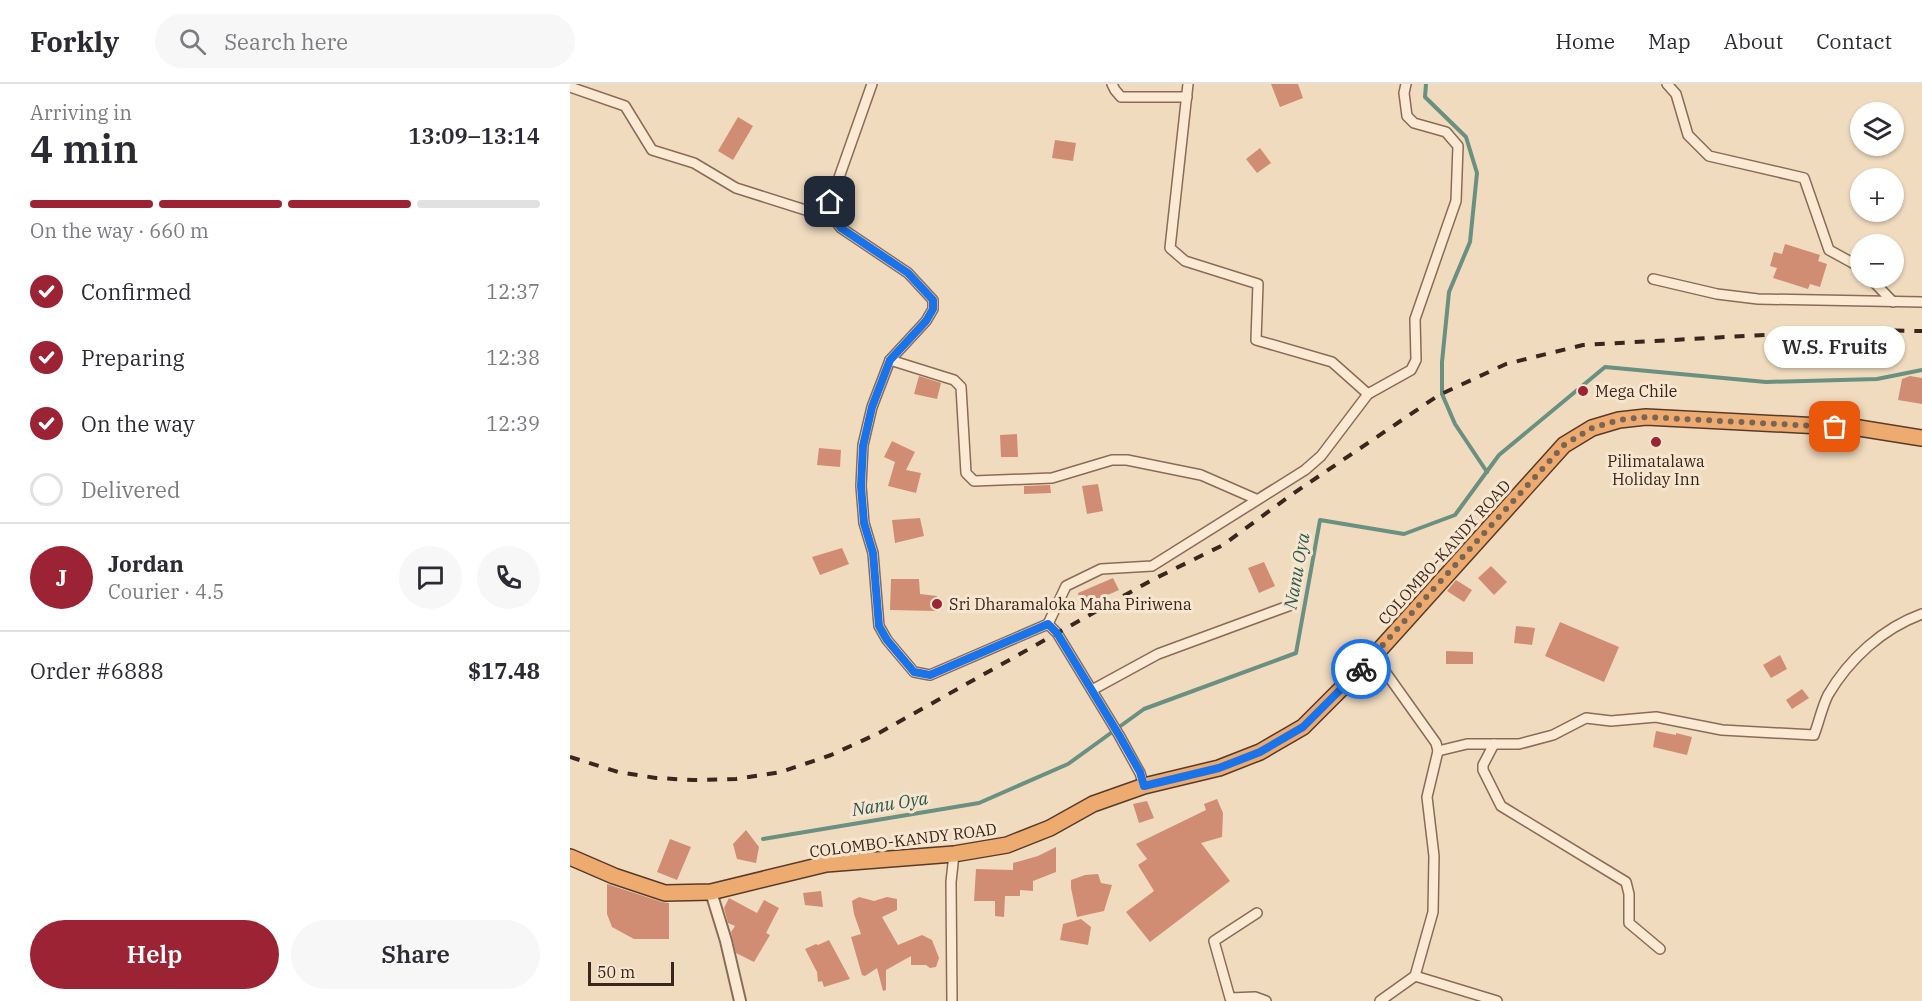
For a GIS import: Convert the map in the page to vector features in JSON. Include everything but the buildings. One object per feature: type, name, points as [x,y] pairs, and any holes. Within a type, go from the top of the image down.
[{"type":"highway","name":"COLOMBO-KANDY ROAD","points":[[570,857],[614,876],[665,893],[711,892],[826,864],[954,854],[1007,845],[1050,828],[1094,804],[1144,786],[1219,768],[1260,752],[1303,727],[1374,656],[1564,445],[1592,428],[1619,420],[1646,417],[1859,428],[1922,438]]},
{"type":"street","points":[[872,84],[830,202],[829,213],[841,228],[908,273],[933,300],[933,309],[926,321],[890,360],[872,407],[863,446],[861,486],[864,523],[873,553],[879,626],[887,640],[914,672],[930,675],[1048,624],[1066,586],[1101,569],[1152,566],[1305,470],[1321,456],[1368,394],[1411,370],[1416,360],[1415,319],[1456,201],[1458,146],[1446,132],[1414,123],[1407,116],[1404,93],[1406,84]]},
{"type":"street","points":[[1112,84],[1114,90],[1121,96],[1187,98]]},
{"type":"street","points":[[1188,84],[1170,248],[1185,261],[1258,284],[1256,340],[1332,362],[1368,394]]},
{"type":"street","points":[[1667,84],[1676,94],[1688,135],[1708,156],[1804,178],[1829,250],[1850,262]]},
{"type":"street","points":[[570,87],[626,106],[652,150],[694,163],[736,188],[818,214],[829,213]]},
{"type":"street","points":[[1653,279],[1717,294],[1758,299],[1922,302]]},
{"type":"street","points":[[1880,288],[1893,302]]},
{"type":"street","points":[[890,360],[954,380],[961,387],[966,473],[974,481],[1052,478],[1112,460],[1127,460],[1202,476],[1257,499]]},
{"type":"street","points":[[1092,690],[1158,654],[1291,605]]},
{"type":"street","points":[[1438,751],[1467,744],[1519,744],[1552,735],[1586,718],[1611,721],[1656,717],[1722,730],[1814,735],[1828,696],[1857,656],[1902,622],[1922,615]]},
{"type":"street","points":[[1048,624],[1057,633],[1106,713],[1140,772],[1144,786]]},
{"type":"street","points":[[1374,656],[1436,743],[1438,751],[1427,797],[1434,856],[1433,912],[1415,976],[1380,1001]]},
{"type":"street","points":[[1494,744],[1483,770],[1501,806],[1626,882],[1629,894],[1629,923],[1660,949]]},
{"type":"street","points":[[950,1000],[951,882],[954,854]]},
{"type":"street","points":[[711,892],[726,941],[740,1001]]},
{"type":"street","points":[[1257,913],[1214,940],[1230,998],[1255,997],[1266,1001]]},
{"type":"street","points":[[1415,976],[1497,1001]]},
{"type":"waterway","points":[[1426,84],[1425,97],[1466,137],[1477,173],[1470,242],[1449,292],[1442,362],[1442,394],[1455,424],[1487,472]]},
{"type":"waterway","name":"Nanu Oya","points":[[763,839],[979,803],[1068,764],[1144,709],[1296,653],[1320,520],[1404,534],[1455,515],[1499,455],[1605,367],[1766,382],[1877,379],[1922,370]]},
{"type":"railway","points":[[570,757],[618,772],[656,778],[693,780],[736,779],[781,772],[831,755],[879,733],[1152,580],[1223,545],[1291,495],[1439,395],[1506,364],[1583,345],[1852,330],[1922,331]]},
{"type":"way so far","points":[[1361,669],[1564,445],[1592,428],[1619,420],[1646,417],[1835,427]]},
{"type":"place","name":"Mega Chile","points":[[1583,391]]},
{"type":"place","name":"W.S. Fruits","points":[[1835,427]]},
{"type":"place","name":"Pilimatalawa Holiday Inn","points":[[1656,442]]},
{"type":"place","name":"Sri Dharamaloka Maha Piriwena","points":[[937,604]]},
{"type":"route","points":[[830,202],[829,213],[841,228],[908,273],[933,300],[933,309],[926,321],[890,360],[872,407],[863,446],[861,486],[864,523],[873,553],[879,626],[887,640],[914,672],[930,675],[1048,624],[1057,633],[1106,713],[1140,772],[1144,786],[1219,768],[1260,752],[1303,727],[1361,669]]}]
